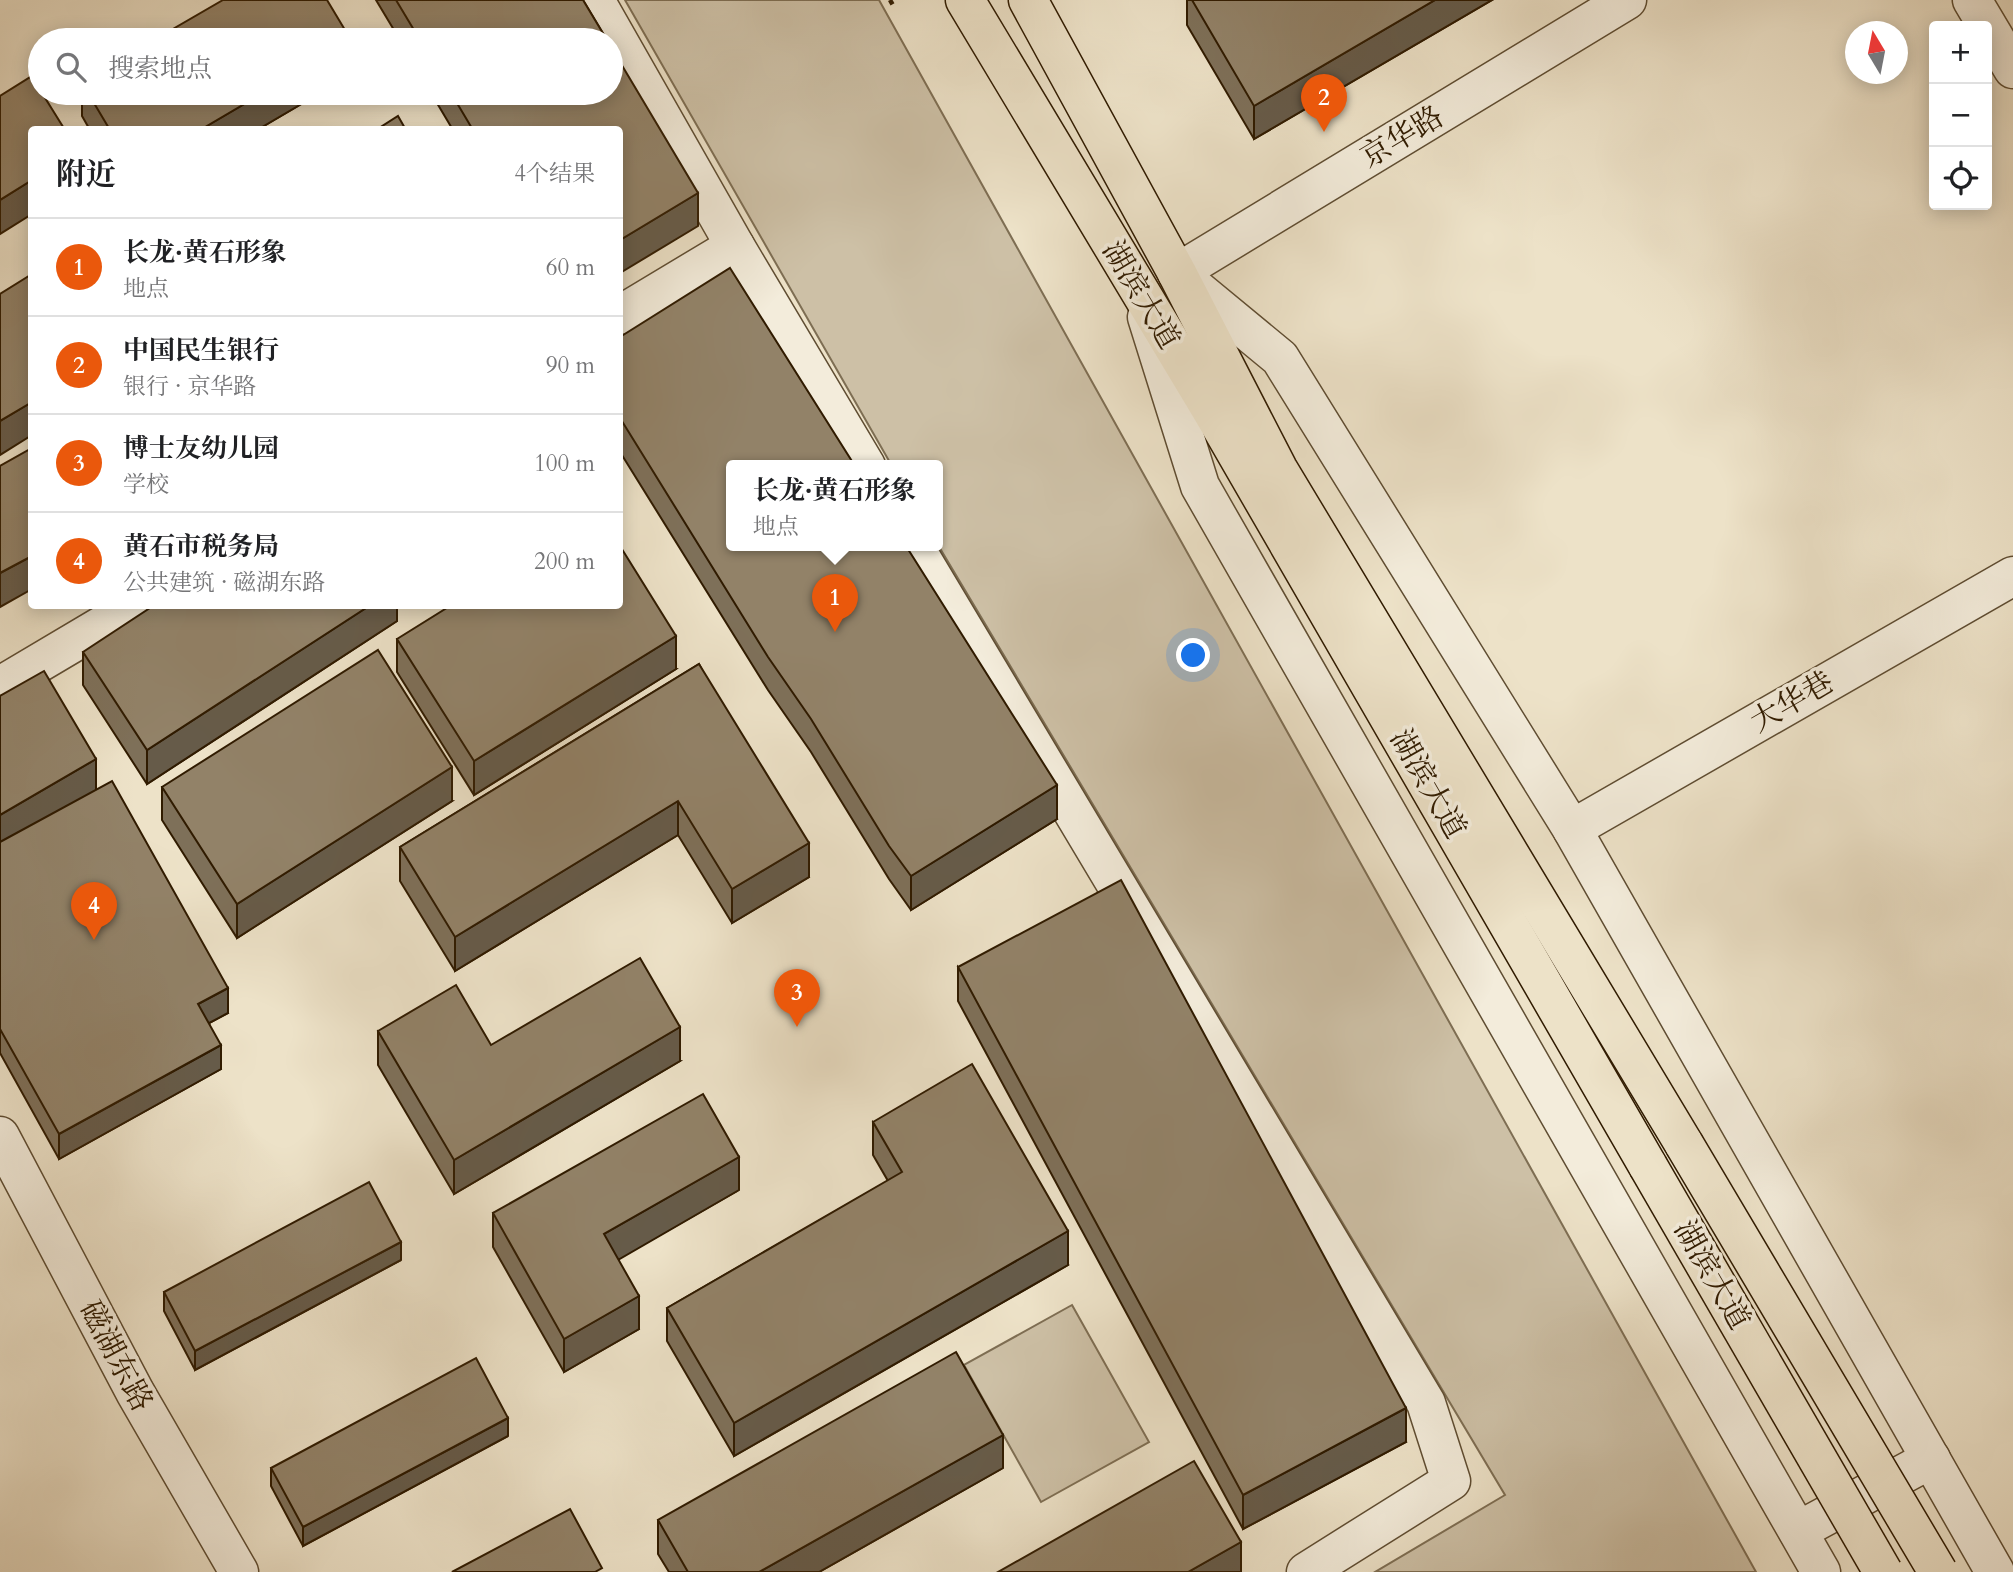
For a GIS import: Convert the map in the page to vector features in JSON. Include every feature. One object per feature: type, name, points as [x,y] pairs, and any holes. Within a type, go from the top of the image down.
[{"type":"main road","name":"湖滨大道","points":[[965,0],[1213,413],[1884,1572]]},
{"type":"main road","name":"湖滨大道","points":[[1028,0],[1177,273],[1278,469],[1938,1572]]},
{"type":"street","points":[[595,0],[611,28]]},
{"type":"street","name":"京华路","points":[[1177,273],[1627,0]]},
{"type":"street","points":[[1972,0],[2013,69]]},
{"type":"street","points":[[623,49],[735,246],[862,460]]},
{"type":"street","points":[[623,313],[735,246]]},
{"type":"street","points":[[1177,273],[1280,358],[1572,829],[1995,1572]]},
{"type":"street","points":[[1138,288],[1200,486],[1821,1572]]},
{"type":"street","points":[[917,551],[1426,1403],[1451,1481],[1306,1572]]},
{"type":"street","name":"大华巷","points":[[1572,829],[2013,576]]},
{"type":"street","points":[[0,686],[130,609]]},
{"type":"street","name":"磁湖东路","points":[[0,1136],[135,1392],[239,1572]]},
{"type":"street","points":[[1798,1531],[1931,1459]]},
{"type":"path","points":[[890,0],[894,7]]},
{"type":"shaded area","points":[[625,0],[879,0],[1756,1572],[1375,1572],[1505,1495],[942,551],[943,460],[889,460]]},
{"type":"shaded area","points":[[1072,1305],[1149,1442],[1041,1502],[964,1365]]},
{"type":"building","points":[[223,0],[327,0],[344,28],[175,28]]},
{"type":"building","points":[[396,0],[583,0],[600,28],[413,28]]},
{"type":"building","points":[[1192,0],[1435,0],[1254,106]]},
{"type":"building","points":[[623,67],[698,193],[623,238],[623,126],[471,126],[458,105],[623,105]]},
{"type":"building","points":[[28,78],[28,105],[49,105],[63,126],[28,126],[28,182],[0,200],[0,96]]},
{"type":"building","points":[[95,105],[243,105],[207,126],[108,126]]},
{"type":"building","points":[[398,116],[404,126],[382,126]]},
{"type":"building","points":[[730,268],[851,460],[726,460],[726,551],[909,551],[1057,785],[911,876],[889,846],[811,719],[768,657],[623,423],[623,335]]},
{"type":"building","points":[[28,276],[28,404],[0,421],[0,294]]},
{"type":"building","points":[[28,450],[28,558],[0,573],[0,466]]},
{"type":"building","points":[[623,551],[676,636],[474,761],[397,639],[445,609],[623,609]]},
{"type":"building","points":[[148,609],[364,609],[147,750],[83,652]]},
{"type":"building","points":[[378,650],[452,767],[237,904],[162,787]]},
{"type":"building","points":[[699,664],[809,843],[732,889],[678,801],[455,937],[400,847]]},
{"type":"building","points":[[44,671],[96,759],[0,815],[0,696]]},
{"type":"building","points":[[112,781],[228,988],[198,1004],[221,1045],[59,1134],[0,1029],[0,842]]},
{"type":"building","points":[[1121,880],[1406,1408],[1243,1495],[958,967]]},
{"type":"building","points":[[640,958],[680,1027],[454,1160],[378,1031],[456,985],[491,1045]]},
{"type":"building","points":[[972,1064],[1068,1231],[734,1423],[667,1308],[902,1172],[873,1122]]},
{"type":"building","points":[[703,1094],[739,1157],[604,1234],[639,1296],[564,1339],[493,1213]]},
{"type":"building","points":[[369,1182],[401,1242],[195,1351],[164,1292]]},
{"type":"building","points":[[956,1352],[1003,1435],[759,1572],[688,1572],[658,1520]]},
{"type":"building","points":[[476,1358],[508,1418],[303,1527],[271,1468]]},
{"type":"building","points":[[1194,1461],[1241,1542],[1188,1572],[998,1572]]},
{"type":"building","points":[[570,1509],[602,1568],[595,1572],[452,1572]]},
{"type":"place","name":"中国民生银行","points":[[1324,132]]},
{"type":"place","name":"长龙·黄石形象","points":[[835,632]]},
{"type":"place","name":"黄石市税务局","points":[[94,940]]},
{"type":"place","name":"博士友幼儿园","points":[[797,1027]]}]
